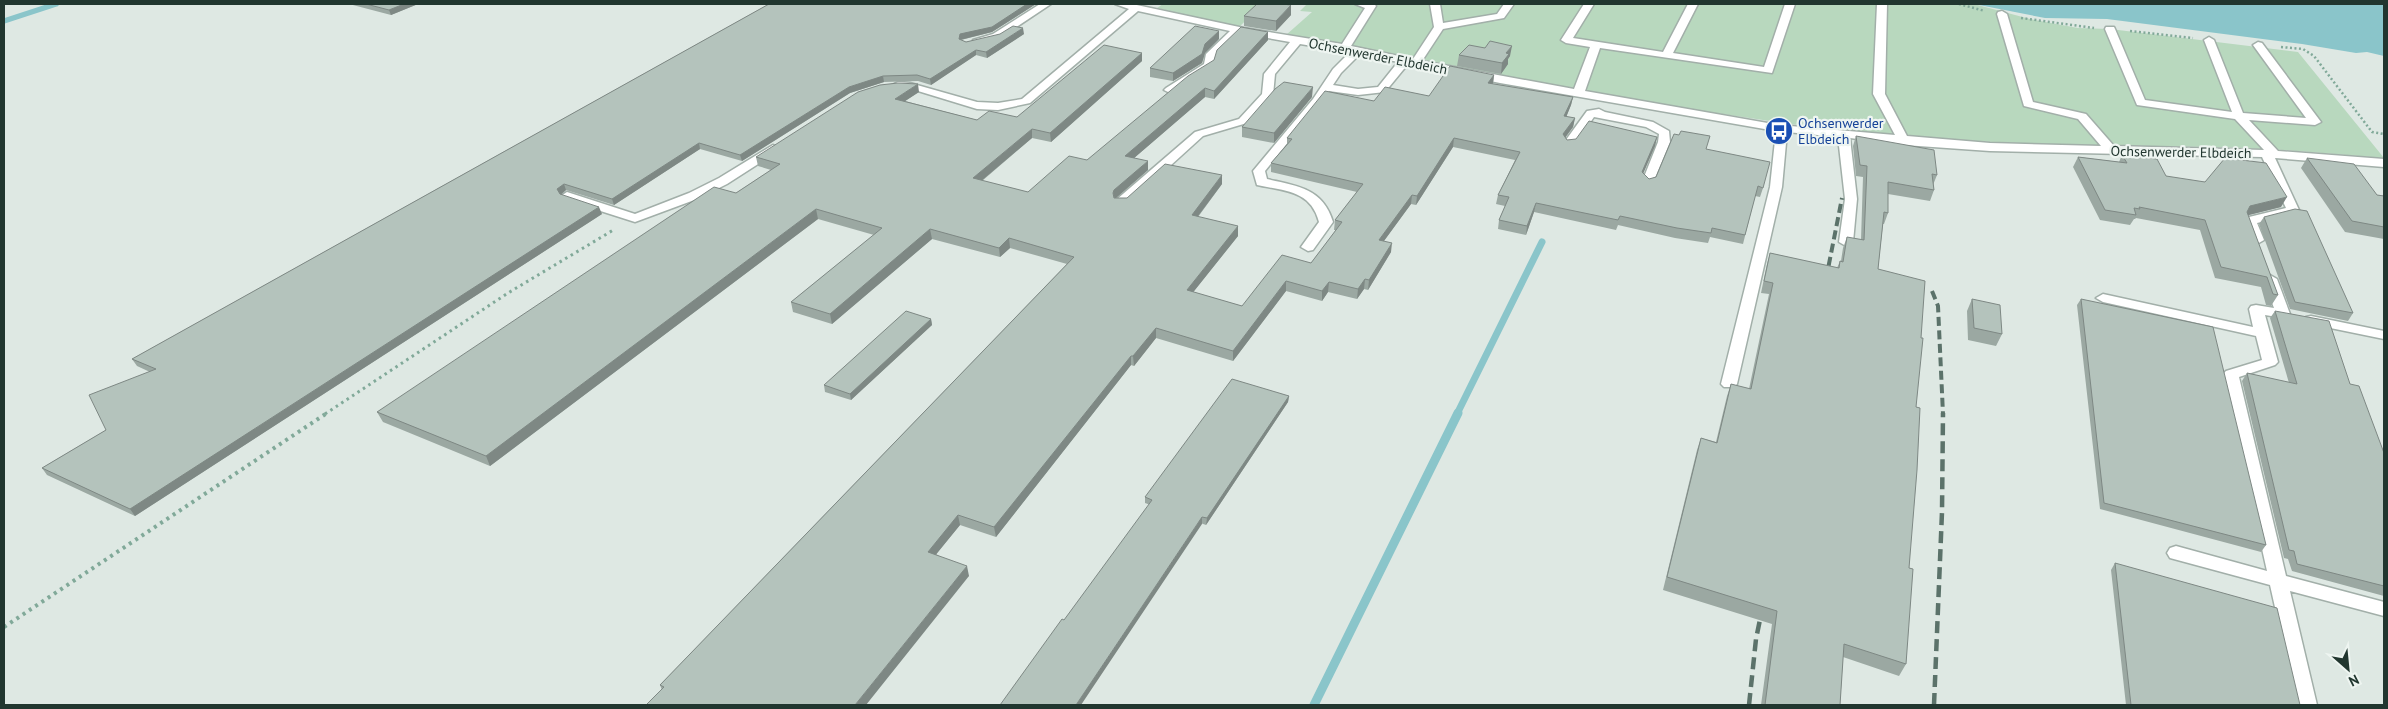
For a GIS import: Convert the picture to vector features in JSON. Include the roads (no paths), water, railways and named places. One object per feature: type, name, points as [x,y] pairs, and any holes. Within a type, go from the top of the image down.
[{"type":"street","points":[[966,43],[996,36],[1046,4]]},
{"type":"street","name":"Ochsenwerder Elbdeich","points":[[1120,4],[1237,30],[1411,61],[1578,94],[1782,128],[1904,141],[1990,147],[2270,154],[2384,163]]},
{"type":"street","points":[[1308,247],[1326,222],[1325,211],[1316,199],[1303,191],[1262,182],[1259,171],[1317,101],[1351,50],[1371,6],[1360,4]]},
{"type":"street","points":[[1435,4],[1439,27]]},
{"type":"street","points":[[1325,87],[1358,92],[1381,90],[1411,61],[1439,27],[1500,16],[1509,4]]},
{"type":"street","points":[[1589,4],[1566,40],[1768,71],[1790,4]]},
{"type":"street","points":[[1666,56],[1693,4]]},
{"type":"street","points":[[1882,4],[1879,94],[1904,141]]},
{"type":"street","points":[[887,87],[916,86],[964,102],[987,107],[1007,106],[1026,101],[1136,8]]},
{"type":"street","points":[[2002,14],[2028,104],[2082,116],[2111,151]]},
{"type":"street","points":[[1170,90],[1209,65],[1210,56],[1237,30]]},
{"type":"street","points":[[2110,30],[2141,104],[2239,116],[2315,122],[2258,45]]},
{"type":"street","points":[[1121,203],[1199,134],[1243,121],[1267,95],[1269,73],[1298,40]]},
{"type":"street","points":[[2210,40],[2239,116],[2270,154],[2293,210],[2250,221],[2283,314]]},
{"type":"street","points":[[1578,94],[1596,46]]},
{"type":"street","points":[[1569,144],[1591,114],[1602,111],[1640,112],[1660,109]]},
{"type":"street","points":[[1591,114],[1649,124],[1665,132],[1664,142],[1648,182]]},
{"type":"street","points":[[1729,384],[1776,187],[1782,128]]},
{"type":"street","points":[[1844,135],[1851,199],[1846,242]]},
{"type":"street","points":[[567,196],[635,218],[693,196],[781,144]]},
{"type":"street","points":[[2103,298],[2262,333]]},
{"type":"street","points":[[2307,705],[2231,374],[2270,362],[2256,309],[2384,335]]},
{"type":"street","points":[[2176,553],[2384,609]]},
{"type":"water","points":[[1974,4],[2384,4],[2384,56],[2367,52],[2356,53],[2302,44],[2107,19],[2045,18]]},
{"type":"waterway","points":[[4,21],[56,4]]},
{"type":"waterway","points":[[1457,414],[1542,242]]},
{"type":"waterway","points":[[1314,705],[1458,413]]},
{"type":"railway","points":[[1826,279],[1842,198]]},
{"type":"railway","points":[[1932,291],[1938,306],[1943,414]]},
{"type":"railway","points":[[1934,705],[1942,512],[1943,414]]},
{"type":"railway","points":[[1749,705],[1756,639],[1763,605]]},
{"type":"place","name":"Ochsenwerder Elbdeich","points":[[1779,131]]}]
